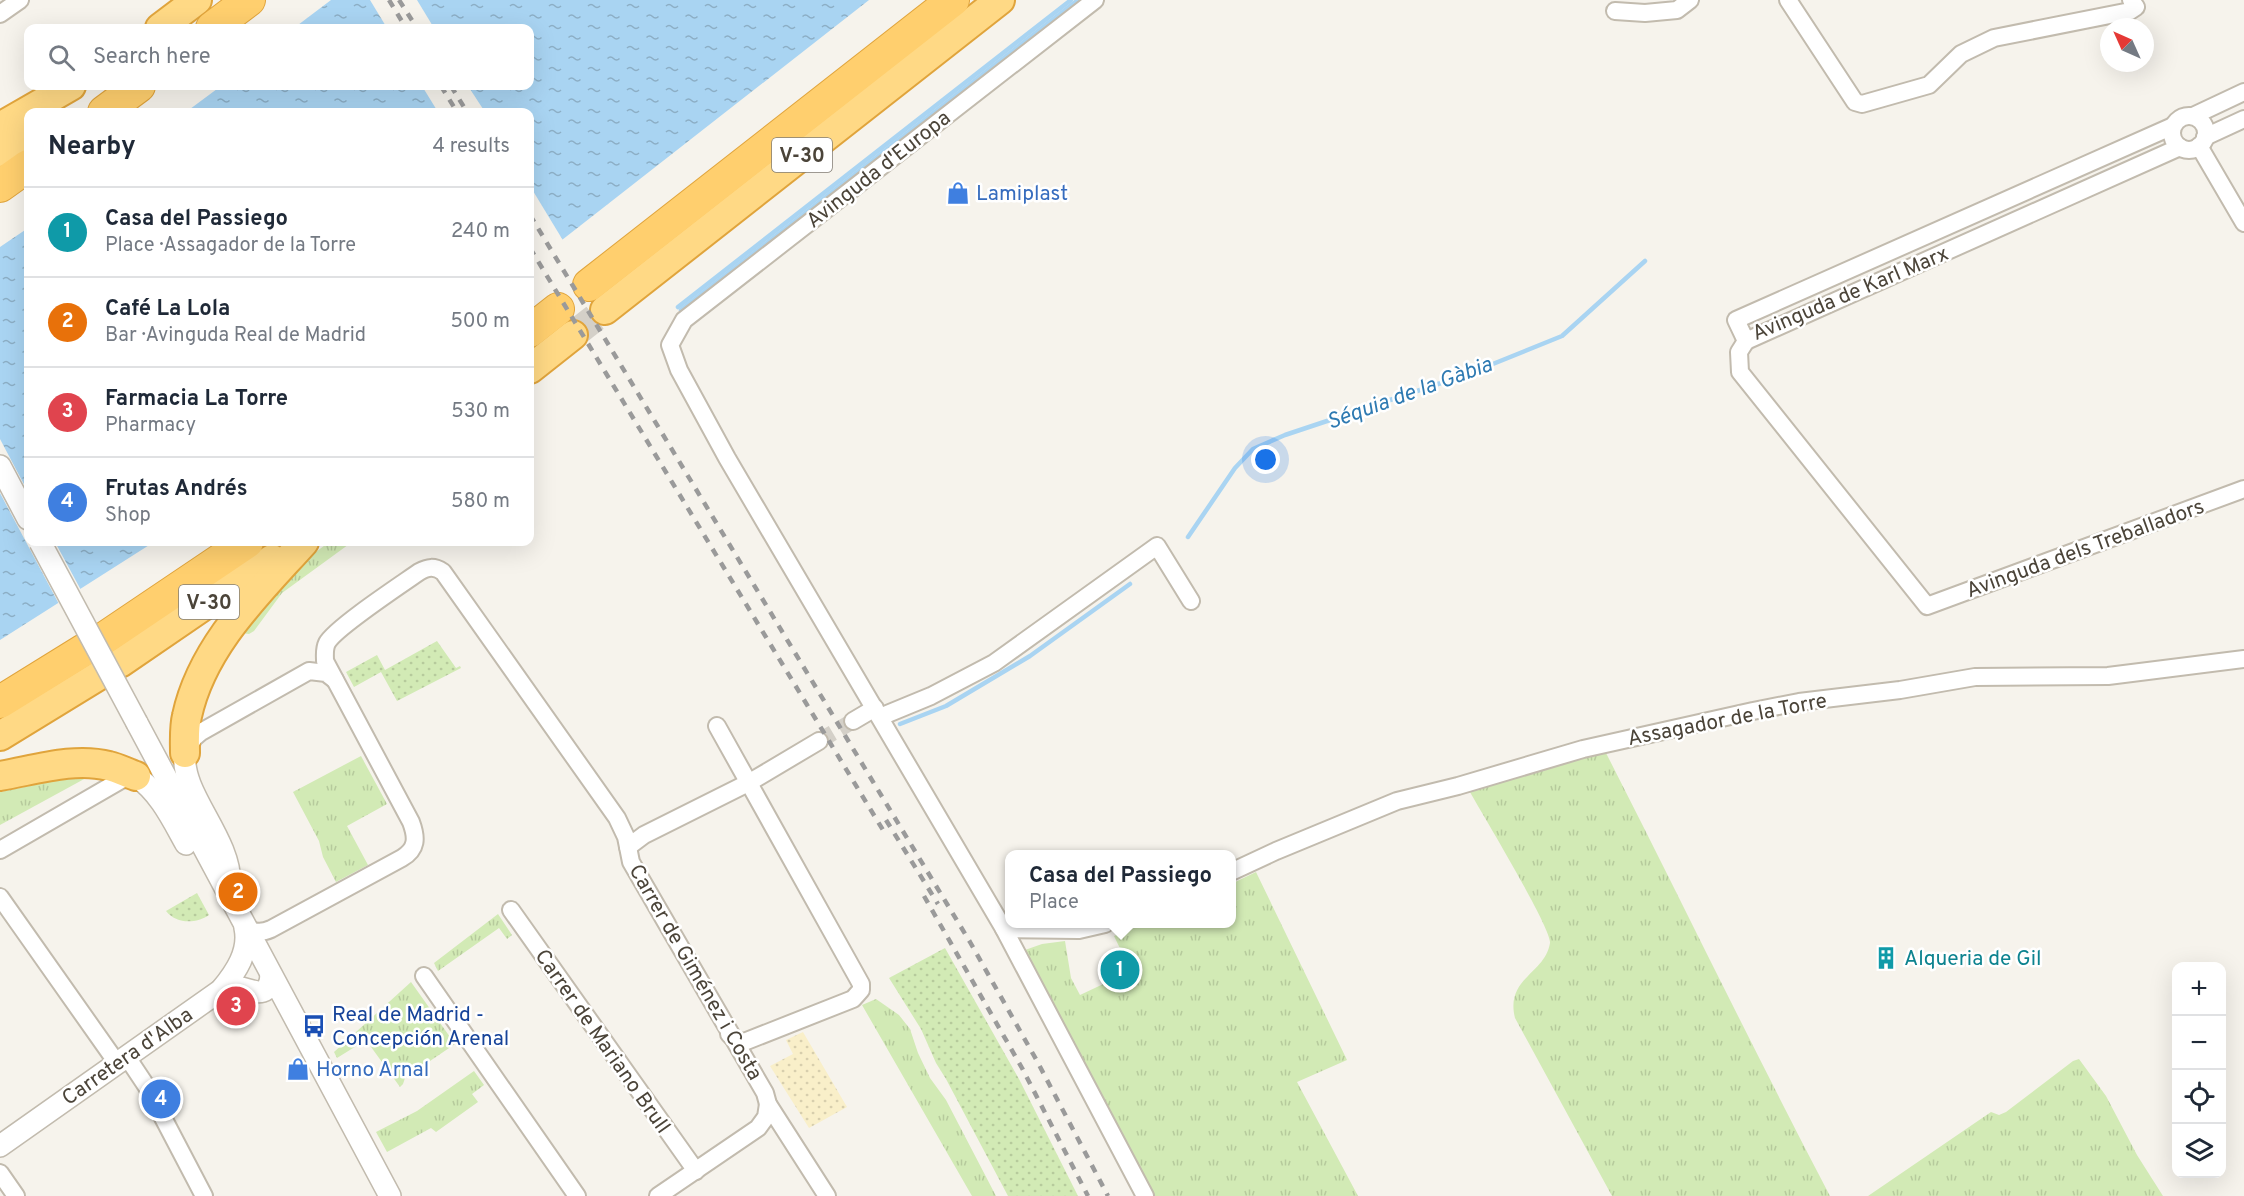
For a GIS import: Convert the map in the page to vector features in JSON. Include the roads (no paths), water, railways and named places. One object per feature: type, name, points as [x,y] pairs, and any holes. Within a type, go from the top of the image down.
[{"type":"highway","points":[[165,24],[197,0]]},
{"type":"highway","points":[[217,24],[249,0]]},
{"type":"highway","name":"V-30","points":[[597,297],[953,0]]},
{"type":"highway","name":"V-30","points":[[597,297],[1000,0]]},
{"type":"highway","points":[[48,108],[67,90]]},
{"type":"highway","points":[[54,108],[83,90]]},
{"type":"highway","points":[[109,108],[134,90]]},
{"type":"highway","points":[[0,127],[24,121]]},
{"type":"highway","points":[[0,152],[24,130]]},
{"type":"highway","points":[[0,186],[24,169]]},
{"type":"highway","points":[[534,330],[566,322]]},
{"type":"highway","points":[[534,364],[566,322]]},
{"type":"highway","name":"V-30","points":[[0,736],[242,546]]},
{"type":"highway","name":"V-30","points":[[0,702],[102,656],[291,546]]},
{"type":"highway","points":[[185,753],[187,716],[204,670],[242,610],[300,546]]},
{"type":"highway","points":[[0,776],[66,764],[87,763],[112,766],[136,776]]},
{"type":"street","points":[[0,14],[20,0]]},
{"type":"street","name":"Avinguda d'Europa","points":[[878,712],[727,458],[679,370],[670,345],[684,320],[1095,0]]},
{"type":"street","points":[[1615,10],[1645,13],[1677,10],[1690,0]]},
{"type":"street","points":[[1788,0],[1855,102],[1862,104],[1929,85],[1961,54],[1994,38],[2130,11],[2136,8],[2131,0]]},
{"type":"street","points":[[2244,92],[2193,116],[2179,119],[2174,126],[2173,139],[2186,150],[2244,119]]},
{"type":"street","points":[[2193,116],[2204,124],[2202,142],[2244,223]]},
{"type":"street","points":[[0,118],[24,118]]},
{"type":"street","name":"Avinguda de Karl Marx","points":[[2174,126],[1736,320],[1746,341],[2180,147]]},
{"type":"street","name":"Avinguda dels Treballadors","points":[[1746,341],[1738,352],[1740,372],[1927,606],[2244,489]]},
{"type":"street","points":[[0,466],[24,511]]},
{"type":"street","points":[[42,546],[234,906]]},
{"type":"street","points":[[853,721],[931,696],[994,663],[1157,546],[1191,602]]},
{"type":"street","name":"Carrer de Giménez i Costa","points":[[336,681],[325,654],[326,645],[333,636],[419,572],[435,567],[443,572],[617,818],[623,829],[631,862],[716,1005],[729,1034],[767,1099],[827,1196]]},
{"type":"street","name":"Assagador de la Torre","points":[[1236,870],[1397,801],[1458,786],[1583,748],[1753,711],[1799,702],[1900,690],[1975,676],[2108,676],[2244,659]]},
{"type":"street","points":[[271,975],[268,986],[261,992],[249,991],[236,977],[245,948],[260,932],[271,929],[409,854],[416,838],[411,822],[336,681],[326,673],[309,671],[201,732],[194,738],[185,753],[186,772],[221,843],[230,873],[230,887],[245,948],[271,975],[390,1196]]},
{"type":"street","points":[[878,712],[1004,929],[1145,1196]]},
{"type":"street","points":[[717,726],[860,979],[861,990],[853,999],[744,1042],[735,1040],[729,1034]]},
{"type":"street","points":[[628,847],[644,835],[750,782],[819,741]]},
{"type":"street","points":[[0,850],[121,780],[136,776],[149,785],[192,855],[234,906]]},
{"type":"street","points":[[0,897],[122,1060],[147,1087],[204,1196]]},
{"type":"street","name":"Carrer de Mariano Brull","points":[[511,910],[696,1171]]},
{"type":"street","points":[[1004,929],[1079,930],[1088,928]]},
{"type":"street","name":"Carretera d'Alba","points":[[0,1146],[221,990],[245,948]]},
{"type":"street","points":[[424,976],[577,1196]]},
{"type":"street","points":[[221,990],[234,987],[278,996],[286,1002]]},
{"type":"street","points":[[658,1196],[758,1128],[766,1117],[767,1099],[763,1074],[756,1054],[761,1043],[776,1030]]},
{"type":"street","points":[[0,1173],[16,1196]]},
{"type":"water","points":[[331,0],[869,0],[534,262],[534,108],[191,108],[216,90],[534,90],[534,24],[299,24]]},
{"type":"water","points":[[24,231],[24,546],[148,546],[0,640],[0,247]]},
{"type":"waterway","points":[[678,307],[1071,0]]},
{"type":"waterway","points":[[681,310],[1078,0]]},
{"type":"waterway","name":"Séquia de la Gàbia","points":[[1188,537],[1235,468],[1253,449],[1285,435],[1468,374],[1562,336],[1645,261]]},
{"type":"waterway","name":"Séquia de la Gàbia","points":[[900,724],[946,706],[1030,656],[1130,584]]},
{"type":"tunnel","points":[[573,335],[605,310]]},
{"type":"tunnel","points":[[819,741],[853,721]]},
{"type":"railway","points":[[389,0],[404,24]]},
{"type":"railway","points":[[399,0],[414,24]]},
{"type":"railway","points":[[443,90],[455,108]]},
{"type":"railway","points":[[453,90],[465,108]]},
{"type":"railway","points":[[534,222],[970,942],[1037,1061],[1108,1196]]},
{"type":"railway","points":[[534,255],[886,835]]},
{"type":"railway","points":[[886,820],[938,904]]},
{"type":"railway","points":[[924,896],[1022,1068],[1088,1196]]},
{"type":"place","name":"Lamiplast","points":[[958,193]]},
{"type":"place","name":"Café La Lola","points":[[238,892]]},
{"type":"place","name":"Alqueria de Gil","points":[[1886,958]]},
{"type":"place","name":"Casa del Passiego","points":[[1120,970]]},
{"type":"place","name":"Farmacia La Torre","points":[[236,1006]]},
{"type":"place","name":"Real de Madrid - Concepción Arenal","points":[[314,1026]]},
{"type":"place","name":"Horno Arnal","points":[[298,1069]]},
{"type":"place","name":"Frutas Andrés","points":[[161,1099]]}]
